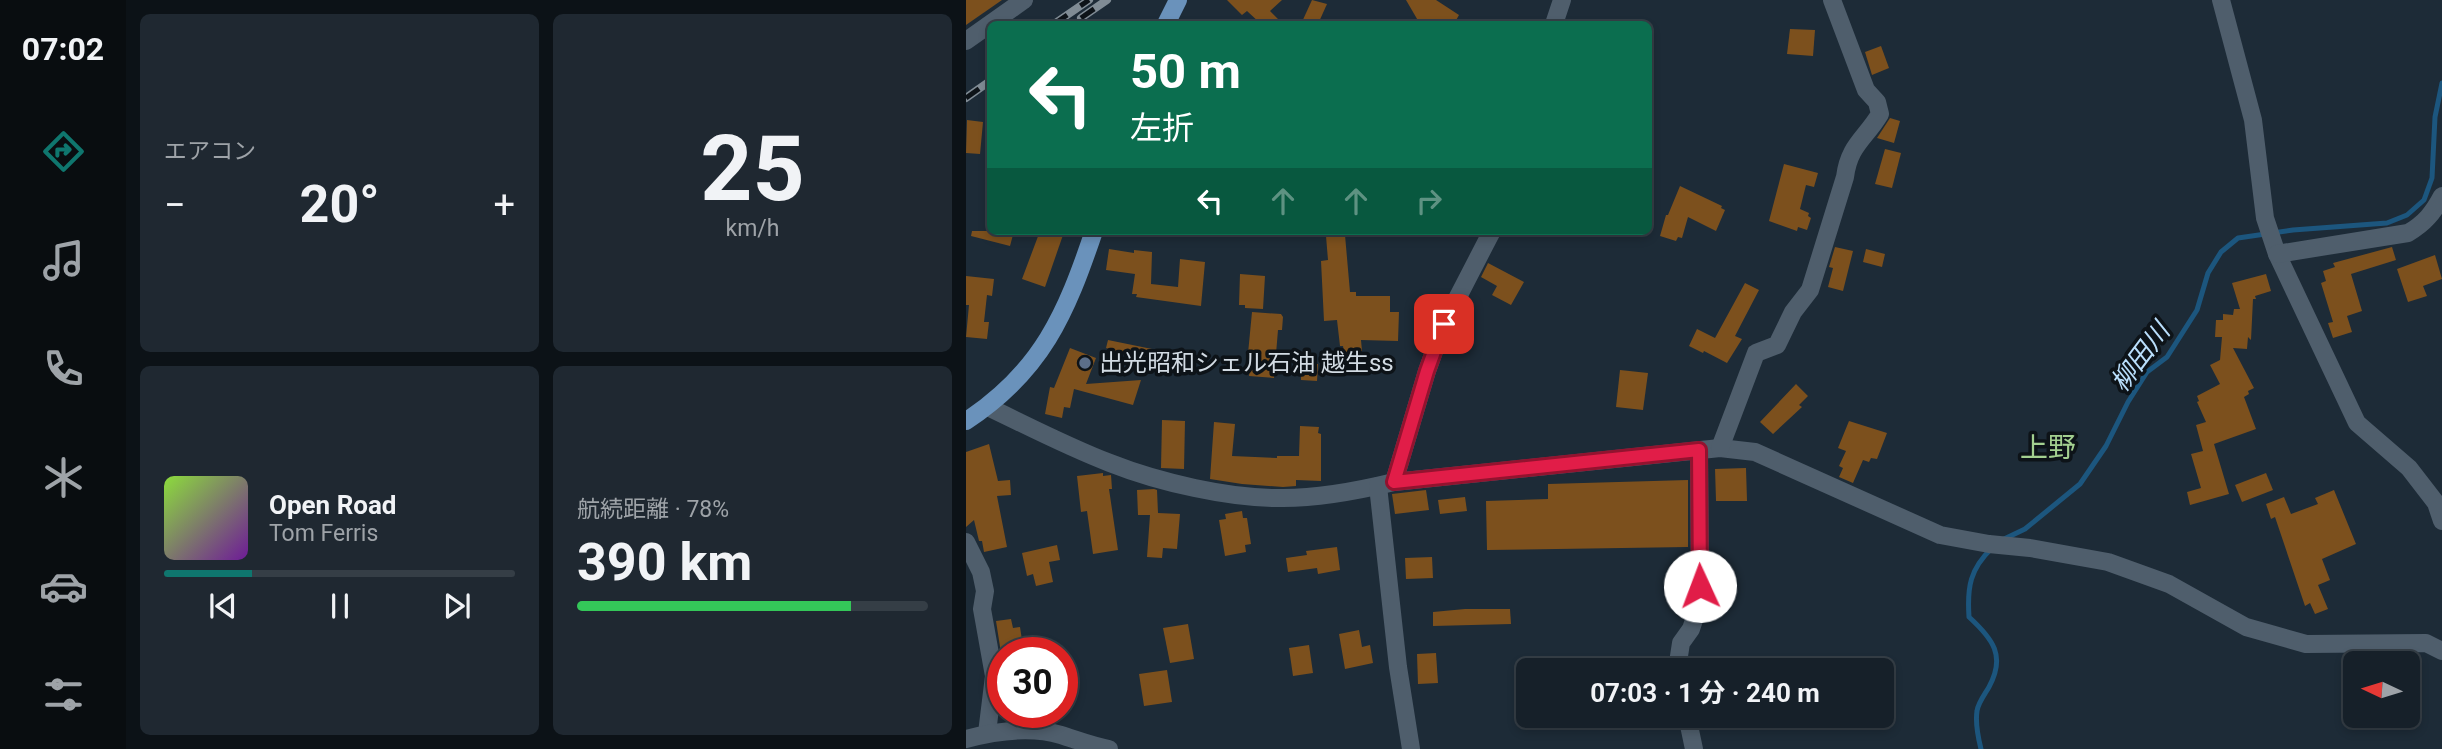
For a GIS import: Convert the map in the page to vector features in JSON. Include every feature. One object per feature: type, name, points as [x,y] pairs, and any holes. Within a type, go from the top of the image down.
[{"type":"main road","points":[[1168,21],[1178,0]]},
{"type":"main road","points":[[966,421],[988,407],[1018,380],[1052,335],[1075,288],[1093,235]]},
{"type":"street","points":[[987,21],[1004,5],[1024,0]]},
{"type":"street","points":[[1555,21],[1562,0]]},
{"type":"street","points":[[1720,448],[1756,353],[1777,345],[1793,312],[1810,290],[1845,177],[1847,160],[1880,114],[1877,102],[1866,90],[1832,0]]},
{"type":"street","points":[[2221,0],[2253,120],[2265,218],[2277,254],[2357,423],[2409,468],[2436,503],[2442,521]]},
{"type":"street","points":[[966,41],[987,21]]},
{"type":"street","points":[[2277,254],[2409,233],[2431,215],[2442,196]]},
{"type":"street","points":[[1411,749],[1398,667],[1386,484],[1444,324],[1490,235]]},
{"type":"street","points":[[988,407],[1109,463],[1164,481],[1229,493],[1281,498],[1342,494],[1386,484],[1699,450],[1720,448],[1755,452],[1940,535],[2108,562],[2169,584],[2246,627],[2306,644],[2426,643],[2442,650]]},
{"type":"street","points":[[1679,658],[1681,643],[1691,629],[1698,608],[1699,450]]},
{"type":"street","points":[[966,542],[981,572],[985,591],[982,609],[994,676],[987,733]]},
{"type":"street","points":[[1690,728],[1694,749]]},
{"type":"street","points":[[966,738],[1020,730],[1059,734],[1083,744],[1109,749]]},
{"type":"building","points":[[966,0],[1002,0],[966,25]]},
{"type":"building","points":[[1227,0],[1282,0],[1270,11],[1280,21],[1258,21],[1247,11],[1242,15]]},
{"type":"building","points":[[1312,0],[1327,4],[1319,21],[1302,21]]},
{"type":"building","points":[[1406,0],[1436,0],[1459,15],[1456,21],[1418,21]]},
{"type":"building","points":[[1790,29],[1815,30],[1813,56],[1787,54]]},
{"type":"building","points":[[1881,46],[1889,68],[1872,75],[1865,52]]},
{"type":"building","points":[[1890,118],[1900,121],[1894,143],[1877,138]]},
{"type":"building","points":[[967,120],[983,122],[980,154],[966,153]]},
{"type":"building","points":[[1885,149],[1901,153],[1892,188],[1875,184]]},
{"type":"building","points":[[1784,164],[1818,173],[1814,187],[1806,185],[1800,209],[1809,213],[1811,218],[1807,230],[1798,227],[1797,231],[1769,221]]},
{"type":"building","points":[[1680,186],[1722,206],[1725,210],[1716,231],[1688,217],[1682,238],[1678,237],[1676,241],[1660,236],[1666,215]]},
{"type":"building","points":[[972,231],[987,231],[987,235],[1013,235],[1010,246],[971,236]]},
{"type":"building","points":[[1038,235],[1063,235],[1045,287],[1022,279]]},
{"type":"building","points":[[1345,235],[1350,292],[1356,292],[1356,296],[1390,296],[1390,312],[1399,312],[1398,341],[1361,340],[1362,351],[1344,352],[1343,346],[1340,346],[1337,320],[1324,321],[1321,261],[1328,260],[1326,236]]},
{"type":"building","points":[[1835,247],[1853,251],[1843,291],[1828,287],[1833,268],[1829,267]]},
{"type":"building","points":[[2392,247],[2396,260],[2351,274],[2362,311],[2347,316],[2352,332],[2333,338],[2328,323],[2333,322],[2321,283],[2326,281],[2323,271],[2335,267],[2333,263]]},
{"type":"building","points":[[1109,249],[1134,253],[1134,250],[1152,252],[1151,284],[1178,287],[1180,259],[1205,262],[1201,306],[1136,297],[1137,294],[1132,294],[1135,274],[1106,270]]},
{"type":"building","points":[[1866,249],[1885,254],[1882,267],[1863,262]]},
{"type":"building","points":[[2435,255],[2442,279],[2423,286],[2427,296],[2408,302],[2397,269]]},
{"type":"building","points":[[1488,263],[1524,282],[1511,305],[1492,295],[1497,286],[1481,277]]},
{"type":"building","points":[[1240,274],[1265,276],[1263,309],[1239,305]]},
{"type":"building","points":[[2266,274],[2271,291],[2253,299],[2251,340],[2248,337],[2247,349],[2233,348],[2254,388],[2244,397],[2256,429],[2214,444],[2229,494],[2190,505],[2187,492],[2201,488],[2191,454],[2203,451],[2196,425],[2206,422],[2197,396],[2220,384],[2210,365],[2220,360],[2222,337],[2215,337],[2216,320],[2223,320],[2223,314],[2233,315],[2234,309],[2240,309],[2232,283]]},
{"type":"building","points":[[966,276],[994,279],[992,296],[987,295],[984,322],[989,322],[987,339],[966,337],[969,305],[966,305]]},
{"type":"building","points":[[1745,283],[1759,290],[1735,336],[1742,339],[1727,363],[1689,346],[1697,329],[1715,338]]},
{"type":"building","points":[[1252,312],[1281,314],[1283,317],[1282,330],[1278,330],[1274,378],[1249,376],[1250,365],[1247,364]]},
{"type":"building","points":[[1108,340],[1152,349],[1147,363],[1106,348]]},
{"type":"building","points":[[1070,348],[1096,358],[1086,384],[1141,380],[1133,405],[1074,389],[1070,408],[1064,407],[1062,418],[1045,414],[1050,387],[1054,388]]},
{"type":"building","points":[[1301,363],[1318,364],[1317,381],[1301,380]]},
{"type":"building","points":[[1620,370],[1648,373],[1643,410],[1616,407]]},
{"type":"building","points":[[1796,384],[1808,396],[1799,405],[1802,407],[1773,434],[1760,422]]},
{"type":"building","points":[[1162,420],[1185,421],[1184,469],[1161,468]]},
{"type":"building","points":[[1849,421],[1887,433],[1877,459],[1871,458],[1869,462],[1863,460],[1853,483],[1839,477],[1843,468],[1839,466],[1846,451],[1838,448]]},
{"type":"building","points":[[1214,422],[1235,424],[1232,456],[1299,456],[1300,426],[1319,427],[1321,481],[1296,480],[1296,486],[1283,487],[1210,479]]},
{"type":"building","points":[[989,444],[998,481],[1010,480],[1011,495],[997,496],[1007,547],[984,552],[974,520],[966,527],[966,452]]},
{"type":"building","points":[[1746,468],[1747,501],[1716,501],[1715,469]]},
{"type":"building","points":[[1103,473],[1103,476],[1111,475],[1112,489],[1109,489],[1118,550],[1093,554],[1087,511],[1081,512],[1077,476]]},
{"type":"building","points":[[2266,473],[2273,490],[2242,502],[2235,485]]},
{"type":"building","points":[[1688,480],[1688,547],[1487,550],[1486,501],[1548,499],[1548,484]]},
{"type":"building","points":[[1137,490],[1157,490],[1158,513],[1180,514],[1177,549],[1163,548],[1162,558],[1147,557],[1150,515],[1138,515]]},
{"type":"building","points":[[1426,490],[1429,510],[1395,514],[1392,494]]},
{"type":"building","points":[[2334,490],[2356,544],[2322,559],[2330,580],[2318,585],[2328,609],[2315,614],[2310,603],[2305,606],[2275,517],[2271,519],[2266,504],[2284,497],[2291,514],[2318,504],[2315,498]]},
{"type":"building","points":[[1465,497],[1467,511],[1440,514],[1438,500]]},
{"type":"building","points":[[1242,511],[1243,518],[1247,518],[1251,544],[1245,545],[1246,552],[1225,556],[1219,520],[1226,519],[1225,514]]},
{"type":"building","points":[[1057,545],[1060,560],[1049,562],[1053,582],[1036,586],[1033,574],[1027,576],[1022,553]]},
{"type":"building","points":[[1337,547],[1340,570],[1318,574],[1317,568],[1288,572],[1286,558],[1307,555],[1306,551]]},
{"type":"building","points":[[1432,557],[1433,578],[1406,579],[1405,558]]},
{"type":"building","points":[[1510,609],[1511,624],[1433,626],[1433,612]]},
{"type":"building","points":[[1011,619],[1013,628],[1020,627],[1022,637],[998,637],[996,621]]},
{"type":"building","points":[[1188,624],[1194,659],[1170,663],[1163,628]]},
{"type":"building","points":[[1359,630],[1362,647],[1370,645],[1373,663],[1345,669],[1339,634]]},
{"type":"building","points":[[1309,645],[1313,673],[1293,676],[1289,648]]},
{"type":"building","points":[[1436,653],[1438,683],[1418,684],[1417,654]]},
{"type":"building","points":[[1167,670],[1172,702],[1144,706],[1139,674]]},
{"type":"waterway","name":"柳田川","points":[[2002,540],[2025,529],[2080,484],[2106,446],[2147,372],[2167,357],[2197,310],[2208,273],[2221,252],[2238,238],[2293,230],[2387,223],[2407,215],[2424,200],[2432,178],[2435,117],[2442,83]]},
{"type":"waterway","name":"柳田川","points":[[1981,749],[1977,711],[1994,676],[1996,657],[1985,633],[1969,617],[1969,597],[1975,571],[1992,548]]},
{"type":"railway","points":[[1058,21],[1089,0]]},
{"type":"railway","points":[[1081,18],[1107,0]]},
{"type":"railway","points":[[966,98],[987,83]]},
{"type":"place","name":"出光昭和シェル石油 越生ss","points":[[1085,363]]},
{"type":"district","name":"上野","points":[[2048,447]]},
{"type":"route","points":[[1444,324],[1394,482],[1699,450],[1700,586]]}]
